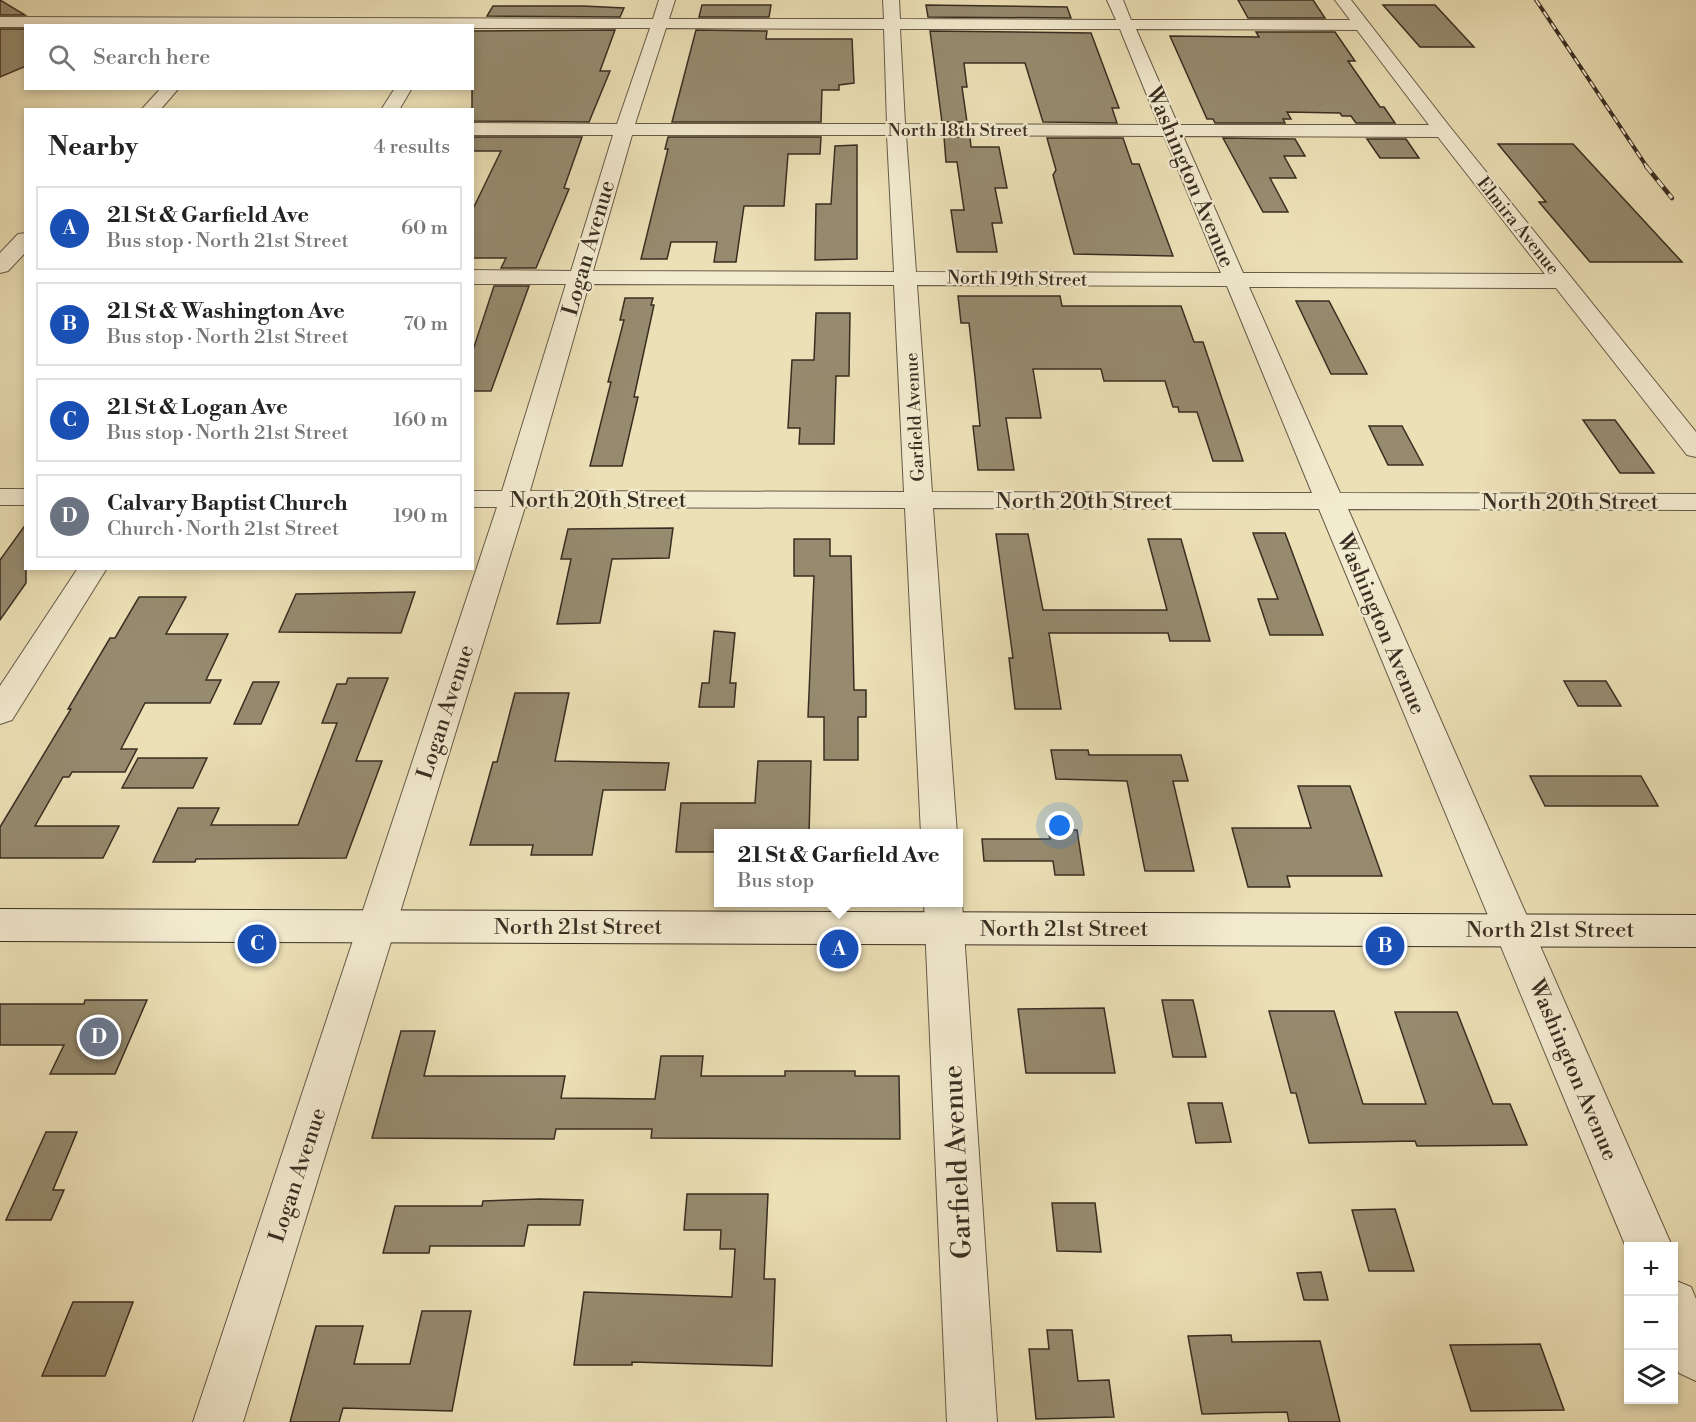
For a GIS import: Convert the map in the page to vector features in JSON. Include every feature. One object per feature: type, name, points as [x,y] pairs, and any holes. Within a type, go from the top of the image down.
[{"type":"street","name":"Elmira Avenue","points":[[1343,0],[1443,131],[1696,449]]},
{"type":"street","points":[[22,22],[44,6]]},
{"type":"street","points":[[234,24],[250,8]]},
{"type":"street","points":[[446,24],[457,8]]},
{"type":"street","points":[[0,22],[446,24],[663,12],[1120,12],[1362,25]]},
{"type":"street","name":"Logan Avenue","points":[[218,1422],[513,500],[624,129],[663,12]]},
{"type":"street","name":"Garfield Avenue","points":[[892,12],[896,130],[907,278],[939,829]]},
{"type":"street","name":"Washington Avenue","points":[[1120,12],[1647,1242]]},
{"type":"street","points":[[152,108],[169,90]]},
{"type":"street","points":[[391,108],[403,90]]},
{"type":"street","name":"North 18th Street","points":[[474,129],[1443,131]]},
{"type":"street","points":[[6,273],[24,242]]},
{"type":"street","name":"North 19th Street","points":[[474,277],[1562,281]]},
{"type":"street","points":[[0,497],[24,497]]},
{"type":"street","name":"North 20th Street","points":[[474,499],[1696,502]]},
{"type":"street","points":[[0,712],[92,570]]},
{"type":"street","name":"Garfield Avenue","points":[[944,916],[972,1422]]},
{"type":"street","name":"North 21st Street","points":[[0,925],[378,926],[944,916],[1512,930],[1696,931]]},
{"type":"street","points":[[1678,1313],[1696,1356]]},
{"type":"building","points":[[0,0],[25,15],[0,15]]},
{"type":"building","points":[[1238,0],[1313,0],[1325,18],[1248,18]]},
{"type":"building","points":[[702,5],[771,5],[769,17],[699,17]]},
{"type":"building","points":[[926,5],[1067,7],[1071,18],[928,17]]},
{"type":"building","points":[[1383,5],[1435,5],[1474,47],[1420,47]]},
{"type":"building","points":[[493,6],[624,8],[620,17],[487,16]]},
{"type":"building","points":[[0,29],[24,29],[24,67],[0,77]]},
{"type":"building","points":[[615,30],[600,71],[610,71],[589,122],[474,121],[472,90],[474,90],[474,31]]},
{"type":"building","points":[[696,30],[767,31],[766,39],[852,39],[854,83],[839,85],[839,90],[822,90],[821,122],[672,122]]},
{"type":"building","points":[[930,31],[1091,33],[1119,108],[1112,108],[1117,123],[1043,122],[1025,63],[964,63],[967,87],[962,87],[967,122],[942,122]]},
{"type":"building","points":[[1256,32],[1335,32],[1355,61],[1348,61],[1380,107],[1384,107],[1395,123],[1356,123],[1351,116],[1342,116],[1340,113],[1287,112],[1291,119],[1283,119],[1285,123],[1215,123],[1213,119],[1207,119],[1170,36],[1259,37]]},
{"type":"building","points":[[474,137],[582,137],[564,188],[569,189],[536,268],[501,268],[506,258],[474,258],[474,207],[501,151],[474,151]]},
{"type":"building","points":[[668,137],[821,137],[820,154],[788,154],[784,206],[744,206],[736,262],[714,262],[717,242],[671,242],[667,259],[641,259],[668,149],[665,149]]},
{"type":"building","points":[[944,137],[970,137],[971,147],[999,147],[1007,188],[995,188],[1002,223],[992,223],[997,252],[957,252],[951,210],[964,210],[957,162],[946,162]]},
{"type":"building","points":[[1047,138],[1123,138],[1132,164],[1139,164],[1173,256],[1074,254],[1053,175],[1056,170]]},
{"type":"building","points":[[1223,138],[1295,139],[1305,156],[1284,156],[1296,178],[1270,178],[1288,212],[1263,212]]},
{"type":"building","points":[[1367,139],[1406,139],[1419,158],[1380,158]]},
{"type":"building","points":[[1498,144],[1573,144],[1682,262],[1590,262],[1539,202],[1546,202]]},
{"type":"building","points":[[857,145],[857,259],[815,260],[816,204],[831,204],[835,146]]},
{"type":"building","points":[[494,286],[529,286],[491,391],[474,391],[474,347]]},
{"type":"building","points":[[958,296],[1060,296],[1062,306],[1181,306],[1194,342],[1203,342],[1243,461],[1213,461],[1197,412],[1179,412],[1178,407],[1173,407],[1165,381],[1104,381],[1101,369],[1033,369],[1041,418],[1006,418],[1014,470],[978,470],[973,426],[980,426],[969,323],[961,323]]},
{"type":"building","points":[[625,298],[653,298],[651,305],[654,305],[634,397],[638,397],[622,466],[590,466],[624,320],[620,320]]},
{"type":"building","points":[[1296,301],[1329,301],[1367,374],[1331,374]]},
{"type":"building","points":[[816,313],[850,313],[849,376],[836,376],[834,444],[799,444],[800,428],[788,428],[792,360],[814,360]]},
{"type":"building","points":[[1583,420],[1615,420],[1654,473],[1620,473]]},
{"type":"building","points":[[1369,426],[1402,426],[1423,465],[1388,465]]},
{"type":"building","points":[[24,527],[26,583],[0,620],[0,560]]},
{"type":"building","points":[[673,528],[669,558],[612,559],[600,623],[557,624],[571,559],[561,559],[568,529]]},
{"type":"building","points":[[1253,533],[1285,533],[1323,635],[1270,635],[1258,599],[1278,599]]},
{"type":"building","points":[[996,534],[1028,534],[1043,610],[1167,610],[1148,539],[1181,539],[1210,641],[1170,641],[1168,633],[1049,633],[1061,709],[1015,709],[1009,658],[1013,658]]},
{"type":"building","points":[[794,539],[830,539],[830,556],[851,556],[854,690],[866,690],[866,717],[858,717],[858,760],[824,760],[824,717],[808,717],[814,576],[794,576]]},
{"type":"building","points":[[415,592],[401,633],[279,632],[296,594]]},
{"type":"building","points":[[139,597],[186,597],[166,634],[228,634],[206,680],[221,680],[210,703],[145,703],[121,749],[137,749],[125,772],[72,772],[69,777],[63,777],[35,826],[119,826],[103,858],[0,858],[0,827],[71,709],[68,709],[110,638],[115,638]]},
{"type":"building","points":[[714,631],[735,633],[730,683],[736,683],[734,707],[699,707],[702,683],[709,683]]},
{"type":"building","points":[[348,678],[388,678],[356,761],[382,761],[346,858],[196,859],[195,862],[153,862],[178,808],[219,808],[211,825],[298,825],[337,723],[322,723],[337,684],[346,684]]},
{"type":"building","points":[[1564,681],[1606,681],[1621,706],[1578,706]]},
{"type":"building","points":[[253,682],[279,682],[261,724],[234,724]]},
{"type":"building","points":[[515,693],[569,693],[555,761],[669,763],[665,790],[603,790],[592,855],[531,855],[533,845],[470,845],[493,762],[497,762]]},
{"type":"building","points":[[1051,750],[1088,750],[1089,755],[1181,755],[1188,781],[1173,781],[1194,871],[1145,871],[1127,781],[1056,779]]},
{"type":"building","points":[[138,758],[207,758],[193,788],[122,788]]},
{"type":"building","points":[[758,761],[811,761],[809,829],[714,829],[714,852],[676,852],[681,803],[755,803]]},
{"type":"building","points":[[1530,776],[1641,776],[1658,806],[1545,806]]},
{"type":"building","points":[[1298,786],[1350,786],[1382,876],[1287,876],[1290,887],[1248,887],[1232,828],[1311,828]]},
{"type":"building","points":[[1048,830],[1077,830],[1084,875],[1055,875],[1053,861],[984,861],[982,839],[1050,839]]},
{"type":"building","points":[[85,1000],[147,1000],[115,1074],[50,1074],[64,1045],[0,1045],[0,1004],[84,1004]]},
{"type":"building","points":[[1162,1000],[1193,1000],[1206,1057],[1173,1057]]},
{"type":"building","points":[[1104,1008],[1115,1073],[1026,1073],[1018,1009]]},
{"type":"building","points":[[1269,1011],[1334,1011],[1363,1104],[1426,1104],[1395,1012],[1457,1012],[1493,1104],[1510,1104],[1527,1145],[1417,1146],[1415,1141],[1309,1143],[1296,1093],[1291,1093]]},
{"type":"building","points":[[401,1031],[435,1031],[424,1076],[565,1076],[561,1098],[655,1099],[661,1056],[703,1056],[701,1076],[785,1076],[785,1071],[855,1071],[855,1076],[899,1076],[900,1139],[651,1138],[652,1129],[556,1129],[554,1139],[372,1138]]},
{"type":"building","points":[[1188,1103],[1222,1103],[1231,1142],[1196,1143]]},
{"type":"building","points":[[46,1132],[77,1132],[53,1190],[64,1190],[51,1220],[6,1220]]},
{"type":"building","points":[[687,1194],[768,1194],[764,1279],[775,1279],[772,1366],[632,1362],[632,1365],[574,1365],[584,1292],[732,1297],[735,1249],[720,1249],[721,1230],[684,1230]]},
{"type":"building","points":[[583,1200],[580,1225],[528,1225],[524,1246],[430,1246],[429,1253],[383,1253],[395,1206],[482,1206],[483,1201]]},
{"type":"building","points":[[1052,1203],[1095,1203],[1101,1252],[1057,1251]]},
{"type":"building","points":[[1395,1209],[1414,1271],[1369,1271],[1352,1210]]},
{"type":"building","points":[[1321,1272],[1328,1300],[1304,1300],[1297,1273]]},
{"type":"building","points":[[73,1302],[133,1302],[105,1376],[42,1376]]},
{"type":"building","points":[[422,1311],[471,1311],[452,1411],[343,1408],[339,1422],[290,1422],[316,1326],[363,1326],[354,1364],[410,1364]]},
{"type":"building","points":[[1047,1330],[1072,1330],[1078,1381],[1109,1380],[1114,1417],[1036,1419],[1029,1349],[1049,1349]]},
{"type":"building","points":[[1231,1335],[1232,1342],[1320,1341],[1340,1422],[1289,1422],[1287,1412],[1202,1414],[1188,1336]]},
{"type":"building","points":[[1540,1344],[1564,1410],[1471,1411],[1450,1345]]},
{"type":"railway","points":[[1536,0],[1647,167]]},
{"type":"railway","points":[[1646,166],[1672,198]]},
{"type":"place","name":"21 St & Logan Ave","points":[[257,944]]},
{"type":"place","name":"21 St & Washington Ave","points":[[1385,946]]},
{"type":"place","name":"21 St & Garfield Ave","points":[[839,949]]},
{"type":"place","name":"Calvary Baptist Church","points":[[99,1037]]}]
